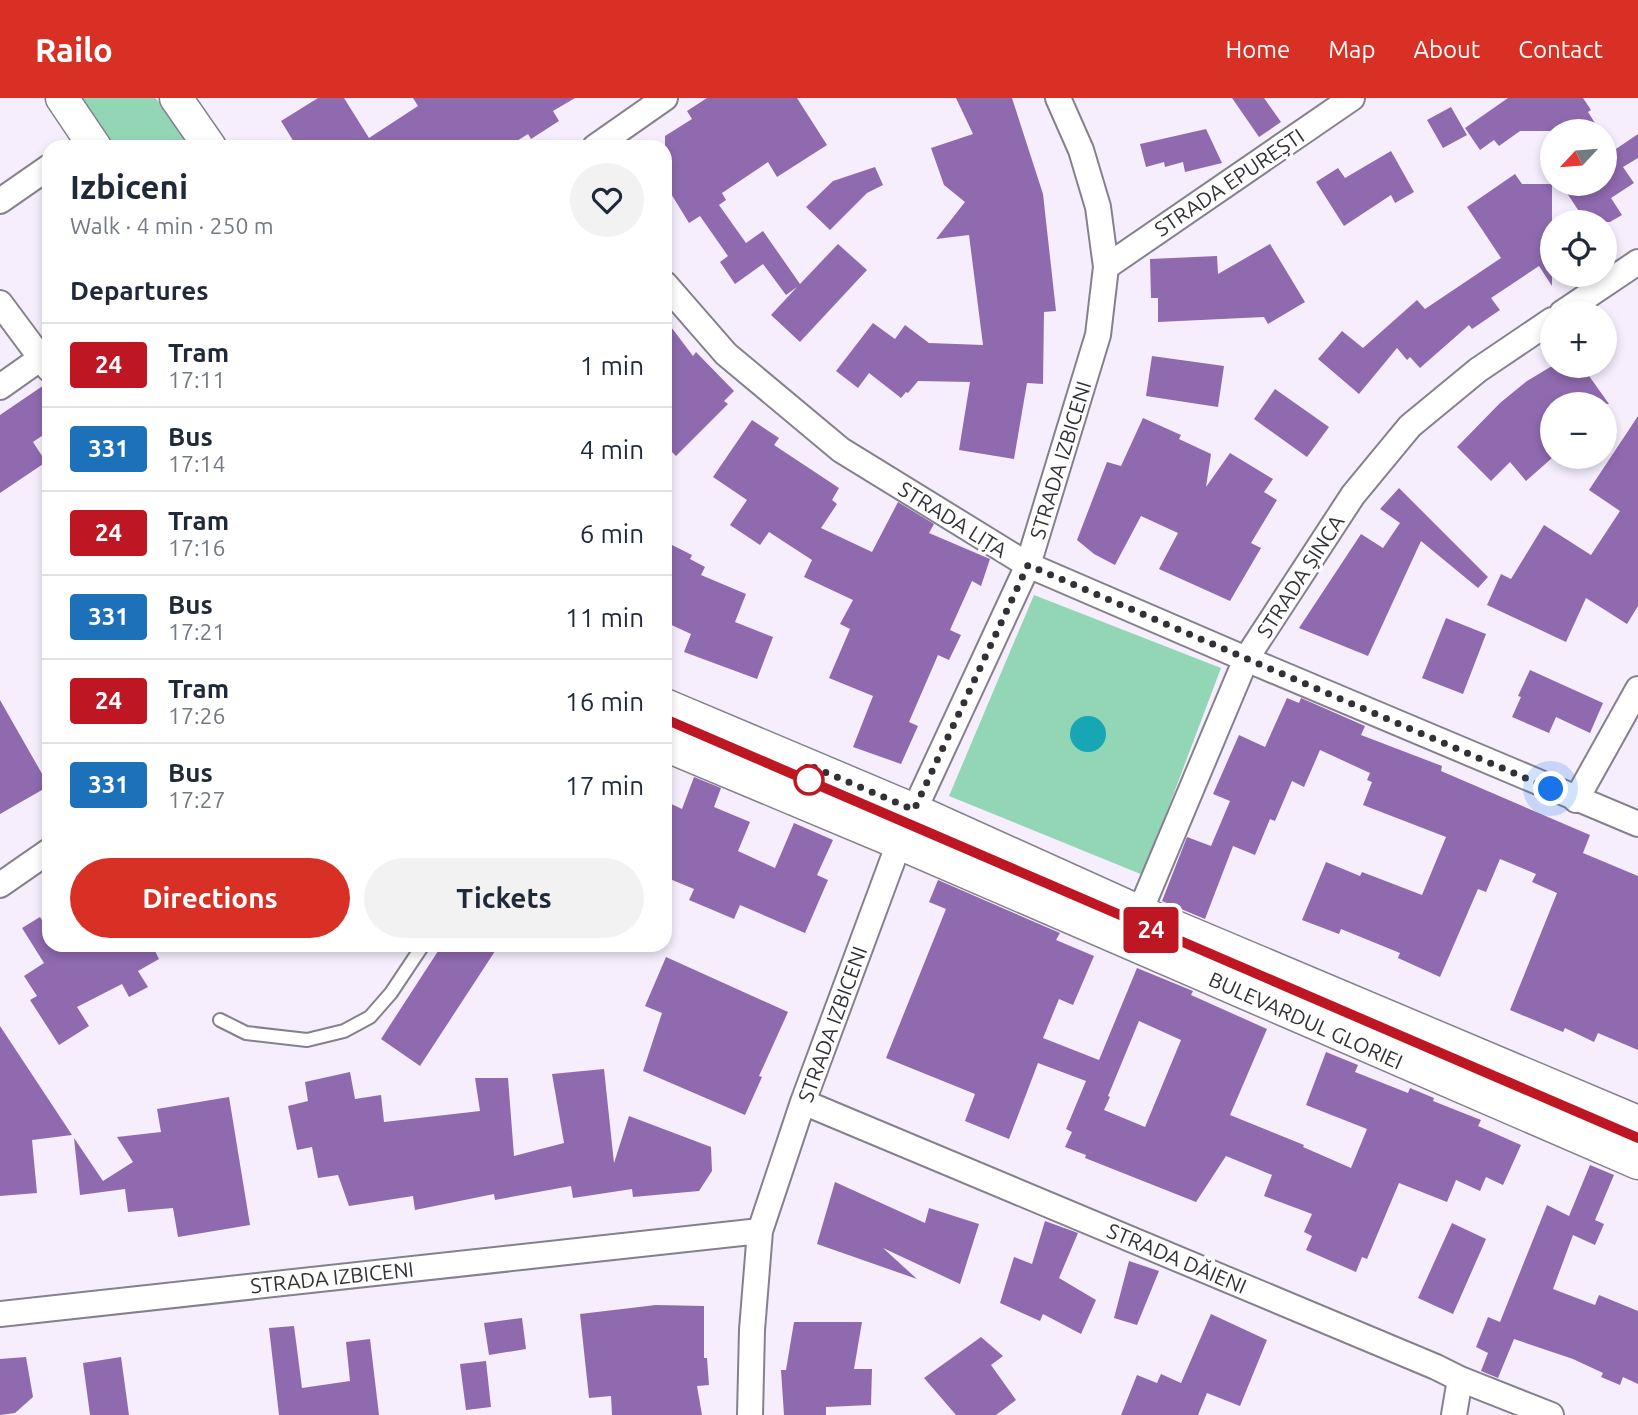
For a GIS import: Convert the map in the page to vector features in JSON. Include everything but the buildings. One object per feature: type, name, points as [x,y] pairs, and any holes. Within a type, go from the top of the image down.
[{"type":"street","points":[[62,98],[86,140]]},
{"type":"street","points":[[176,98],[205,140]]},
{"type":"street","points":[[605,140],[665,98]]},
{"type":"street","name":"STRADA IZBICENI","points":[[0,1314],[761,1231],[803,1102],[899,843],[1028,565],[1098,335],[1106,267],[1097,207],[1081,150],[1058,98]]},
{"type":"street","name":"STRADA EPUREȘTI","points":[[1106,267],[1352,98]]},
{"type":"street","points":[[0,201],[42,172]]},
{"type":"street","points":[[1580,301],[1638,262]]},
{"type":"street","name":"STRADA LIȚA","points":[[672,292],[726,354],[841,450],[1028,565],[1576,800],[1638,824]]},
{"type":"street","points":[[0,303],[42,360]]},
{"type":"street","name":"STRADA ȘINCA","points":[[1128,942],[1246,659],[1353,495],[1410,426],[1478,370],[1540,328]]},
{"type":"street","points":[[0,387],[42,366]]},
{"type":"street","points":[[1576,800],[1638,689]]},
{"type":"street","name":"BULEVARDUL GLORIEI","points":[[672,708],[914,810],[1140,912],[1638,1122]]},
{"type":"street","name":"BULEVARDUL GLORIEI","points":[[672,748],[899,843],[1638,1163]]},
{"type":"street","points":[[0,885],[42,856]]},
{"type":"street","name":"STRADA DĂIENI","points":[[803,1102],[1550,1415]]},
{"type":"street","points":[[750,1415],[752,1330],[761,1231]]},
{"type":"street","points":[[1454,1415],[1460,1379]]},
{"type":"lane","points":[[219,1020],[246,1033],[307,1040],[344,1031],[370,1017],[391,993],[418,952]]},
{"type":"green space","points":[[78,98],[155,98],[192,140],[107,140]]},
{"type":"green space","points":[[1034,595],[1221,668],[1143,875],[949,796]]},
{"type":"water","points":[[1088,716],[1100,722],[1106,734],[1100,746],[1088,752],[1076,746],[1070,734],[1076,722]]},
{"type":"tram line","name":"24","points":[[672,722],[1638,1138]]},
{"type":"route","points":[[809,780],[806,764],[914,810],[1028,565],[1551,789]]}]
